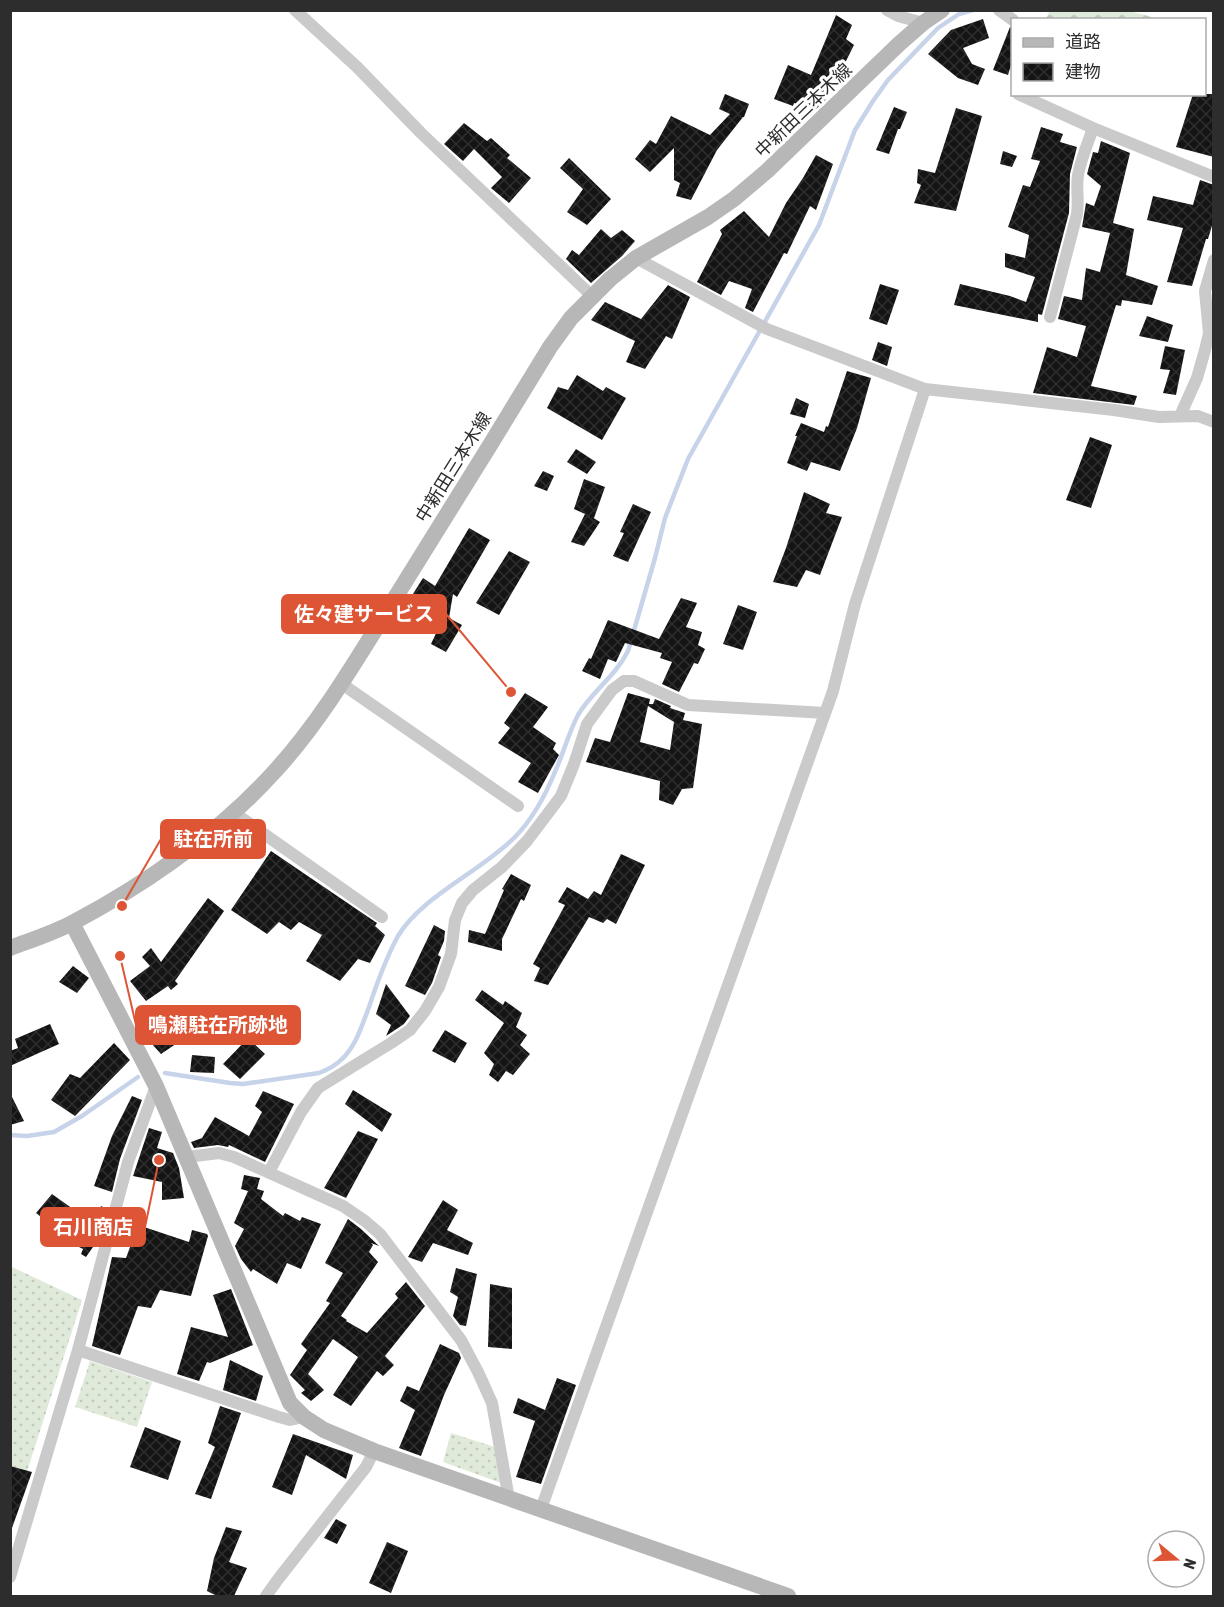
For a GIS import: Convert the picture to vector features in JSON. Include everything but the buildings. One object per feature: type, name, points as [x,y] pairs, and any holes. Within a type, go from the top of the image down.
[{"type":"main road","name":"中新田三本木線","points":[[10,948],[72,923],[135,887],[189,849],[233,812],[275,771],[303,739],[342,684],[550,347],[571,318],[609,279],[636,258],[708,217],[768,171],[899,44],[942,10]]},
{"type":"main road","points":[[72,923],[156,1086],[290,1403],[304,1417],[324,1430],[374,1451],[788,1596]]},
{"type":"street","points":[[295,10],[357,67],[421,133],[592,296]]},
{"type":"street","points":[[887,10],[898,16],[923,23]]},
{"type":"street","points":[[1022,96],[1093,128],[1214,177]]},
{"type":"street","points":[[1050,317],[1077,214],[1079,171],[1093,128]]},
{"type":"street","points":[[636,258],[763,327],[925,389],[1159,417],[1198,416],[1214,422]]},
{"type":"street","points":[[1180,416],[1197,378],[1209,333],[1204,291],[1214,260]]},
{"type":"street","points":[[541,1509],[825,713],[855,604],[925,389]]},
{"type":"street","points":[[269,1172],[301,1112],[318,1088],[392,1043],[410,1030],[425,1011],[439,987],[452,954],[455,920],[462,903],[473,890],[502,867],[527,841],[561,796],[587,724],[612,690],[624,681],[634,681],[688,705],[825,713]]},
{"type":"street","points":[[342,684],[518,806]]},
{"type":"street","points":[[233,812],[382,917]]},
{"type":"street","points":[[10,1577],[78,1350],[128,1162],[156,1086]]},
{"type":"street","points":[[187,1157],[219,1153],[234,1157],[343,1206],[380,1234],[460,1340],[478,1372],[492,1403],[510,1499]]},
{"type":"street","points":[[78,1350],[279,1417],[290,1420],[304,1417]]},
{"type":"street","points":[[266,1596],[366,1467],[374,1451]]},
{"type":"green space","points":[[1050,10],[1129,11],[1156,18],[1046,18]]},
{"type":"green space","points":[[10,1266],[82,1300],[14,1512],[10,1511]]},
{"type":"green space","points":[[90,1361],[152,1382],[137,1427],[75,1407]]},
{"type":"green space","points":[[451,1433],[498,1448],[501,1483],[443,1462]]},
{"type":"waterway","points":[[165,1073],[243,1084],[319,1073],[334,1066],[347,1054],[355,1042],[390,953],[398,936],[409,922],[437,896],[502,849],[527,822],[538,807],[550,782],[578,715],[617,669],[628,651],[665,518],[688,459],[819,225],[855,130],[888,80],[938,28],[959,14],[973,10]]},
{"type":"waterway","points":[[10,1135],[27,1136],[54,1132],[82,1116],[138,1077]]},
{"type":"place","name":"佐々建サービス","points":[[511,692]]},
{"type":"place","name":"駐在所前","points":[[122,906]]},
{"type":"place","name":"鳴瀬駐在所跡地","points":[[120,956]]},
{"type":"place","name":"石川商店","points":[[159,1160]]}]
